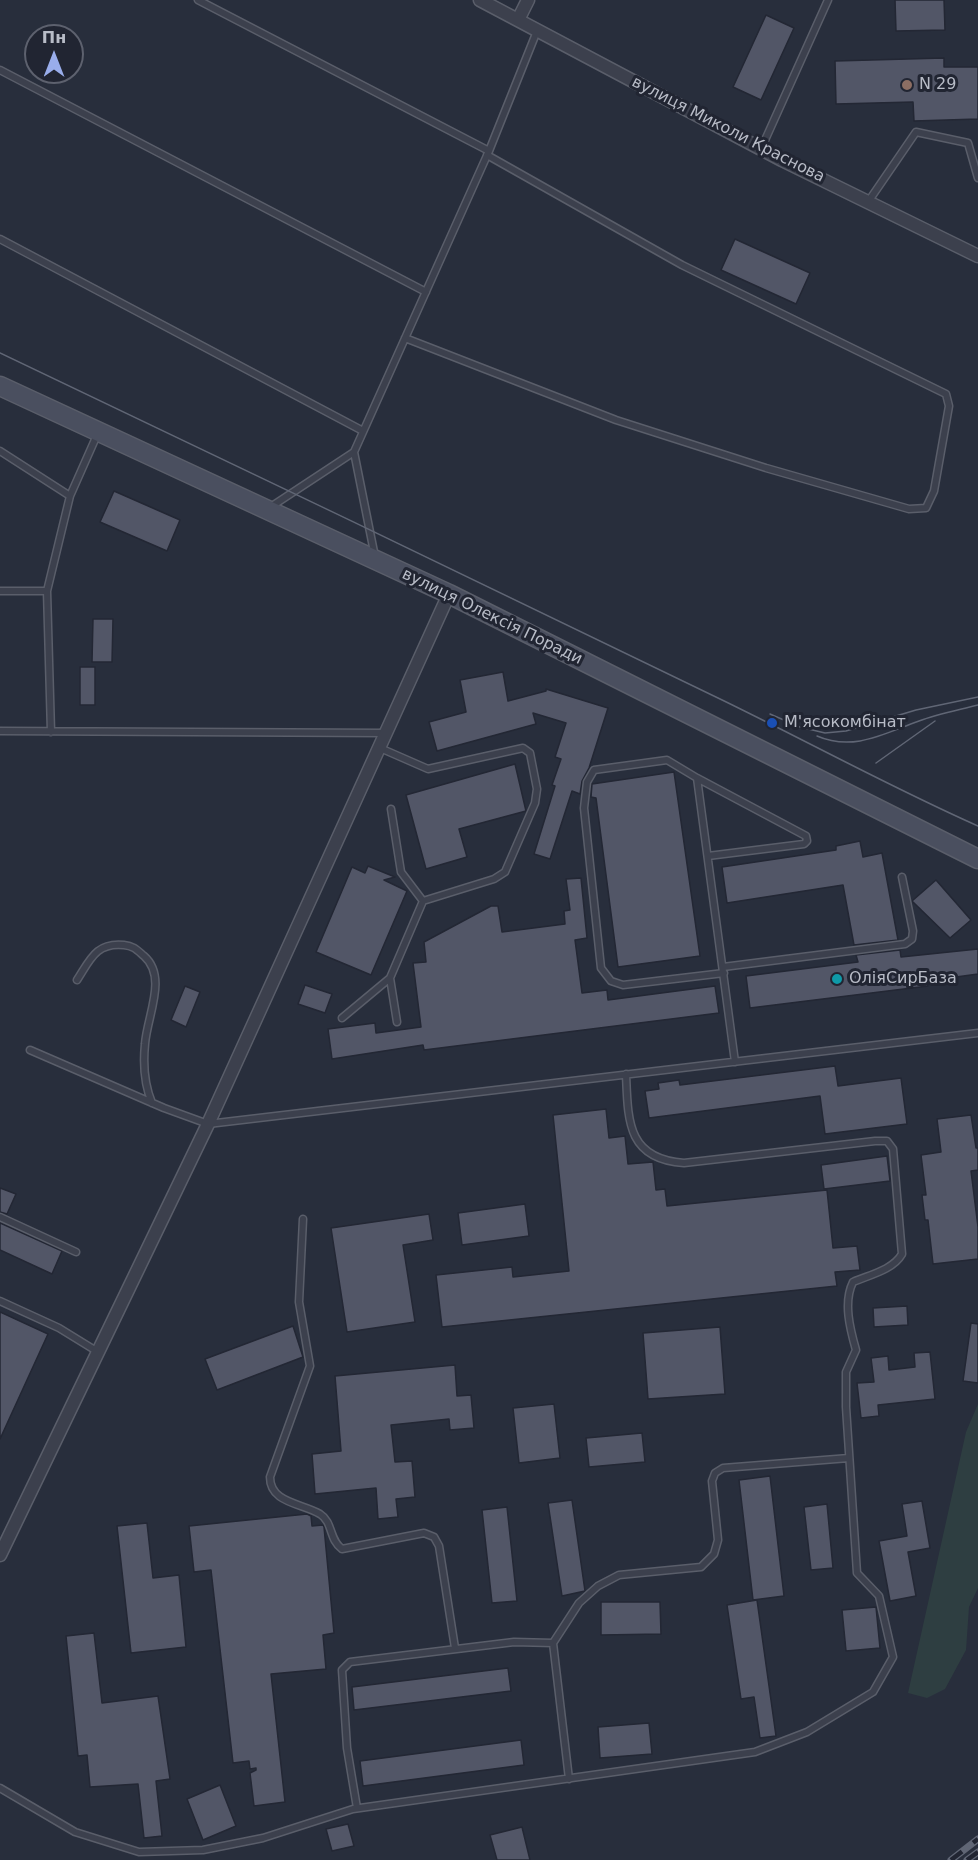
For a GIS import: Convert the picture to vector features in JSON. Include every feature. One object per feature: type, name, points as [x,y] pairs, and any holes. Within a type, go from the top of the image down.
[{"type":"main road","name":"вулиця Олексія Поради","points":[[0,386],[449,594],[978,859]]},
{"type":"street","name":"вулиця Миколи Краснова","points":[[480,0],[761,148],[978,256]]},
{"type":"street","points":[[518,20],[528,0]]},
{"type":"street","points":[[0,1555],[208,1124],[449,594]]},
{"type":"lane","points":[[198,0],[488,153],[682,265],[946,394],[949,406],[934,491],[926,508],[909,509],[766,468],[616,420],[405,338]]},
{"type":"lane","points":[[761,148],[828,0]]},
{"type":"lane","points":[[268,509],[354,452],[488,153],[537,31]]},
{"type":"lane","points":[[0,70],[426,291]]},
{"type":"lane","points":[[868,202],[916,132],[968,142],[978,178]]},
{"type":"lane","points":[[0,239],[363,431]]},
{"type":"lane","points":[[51,732],[47,591],[70,496],[98,432]]},
{"type":"lane","points":[[0,451],[70,496]]},
{"type":"lane","points":[[354,452],[376,561]]},
{"type":"lane","points":[[0,591],[47,591]]},
{"type":"lane","points":[[0,731],[387,733]]},
{"type":"lane","points":[[342,1018],[390,978],[423,901],[494,879],[505,872],[535,803],[537,789],[530,753],[523,748],[428,769],[380,748]]},
{"type":"lane","points":[[708,856],[804,844],[806,836],[667,760],[594,770],[587,782],[584,808],[601,968],[611,981],[623,985],[905,944],[912,939],[914,931],[902,877]]},
{"type":"lane","points":[[697,778],[735,1062]]},
{"type":"lane","points":[[391,809],[401,872],[423,901]]},
{"type":"lane","points":[[77,980],[95,952],[111,944],[133,946],[152,963],[156,985],[144,1044],[144,1084],[152,1103]]},
{"type":"lane","points":[[390,978],[397,1022]]},
{"type":"lane","points":[[30,1050],[152,1103],[208,1124],[978,1033]]},
{"type":"lane","points":[[0,1788],[75,1832],[139,1852],[203,1850],[263,1839],[357,1808],[756,1752],[807,1732],[873,1692],[893,1657],[879,1596],[857,1572],[846,1372],[856,1350],[851,1333],[848,1293],[853,1282],[897,1262],[902,1254],[893,1149],[887,1141],[875,1141],[684,1163],[666,1162],[647,1152],[635,1139],[628,1121],[626,1074]]},
{"type":"lane","points":[[0,1217],[76,1252]]},
{"type":"lane","points":[[303,1220],[299,1302],[310,1366],[270,1477],[270,1487],[276,1495],[321,1515],[329,1523],[335,1544],[342,1549],[424,1533],[434,1537],[439,1546],[455,1648]]},
{"type":"lane","points":[[0,1301],[59,1328],[98,1352]]},
{"type":"lane","points":[[569,1779],[553,1643],[579,1604],[598,1586],[619,1575],[700,1566],[714,1554],[718,1540],[712,1481],[715,1473],[723,1468],[849,1458]]},
{"type":"lane","points":[[357,1808],[347,1748],[342,1670],[350,1662],[513,1642],[553,1643]]},
{"type":"shaded area","points":[[978,1404],[978,1588],[969,1607],[966,1650],[945,1689],[927,1698],[908,1693],[966,1432]]},
{"type":"building","points":[[895,0],[944,0],[945,30],[896,31]]},
{"type":"building","points":[[766,15],[794,28],[761,100],[733,87]]},
{"type":"building","name":"N 29","points":[[944,58],[944,67],[978,67],[978,119],[914,121],[913,102],[836,104],[835,61]]},
{"type":"building","points":[[735,239],[810,273],[796,304],[721,270]]},
{"type":"building","points":[[114,491],[180,520],[167,551],[100,522]]},
{"type":"building","points":[[93,619],[113,619],[112,662],[92,662]]},
{"type":"building","points":[[80,667],[95,667],[95,705],[80,705]]},
{"type":"building","points":[[503,672],[508,701],[546,691],[546,689],[608,708],[589,768],[582,781],[580,794],[572,791],[550,859],[534,854],[555,786],[552,785],[561,759],[555,757],[566,723],[533,713],[536,724],[437,751],[429,722],[466,712],[460,680]]},
{"type":"building","points":[[515,764],[526,811],[459,829],[467,857],[426,869],[406,795]]},
{"type":"building","points":[[674,772],[700,956],[618,967],[596,798],[591,797],[592,784]]},
{"type":"building","points":[[860,841],[863,857],[882,853],[898,940],[854,945],[843,885],[727,903],[722,867],[836,850],[836,846]]},
{"type":"building","points":[[368,866],[395,877],[384,880],[407,891],[371,975],[316,952],[352,867],[365,873]]},
{"type":"building","points":[[581,878],[587,938],[575,940],[582,993],[607,990],[608,1000],[715,986],[719,1013],[424,1050],[423,1045],[332,1059],[328,1029],[375,1023],[376,1033],[421,1027],[413,963],[426,962],[424,942],[491,906],[498,906],[502,932],[565,924],[564,911],[570,910],[566,879]]},
{"type":"building","points":[[936,880],[971,920],[950,938],[912,901]]},
{"type":"building","name":"ОліяСирБаза","points":[[978,949],[978,974],[927,981],[928,986],[750,1008],[746,976],[858,962],[856,955],[900,950],[901,957]]},
{"type":"building","points":[[305,985],[332,994],[325,1013],[298,1004]]},
{"type":"building","points":[[185,986],[200,992],[186,1027],[171,1020]]},
{"type":"building","points":[[835,1066],[838,1086],[901,1078],[907,1124],[825,1134],[820,1096],[649,1118],[645,1091],[659,1089],[658,1083],[679,1080],[680,1085]]},
{"type":"building","points":[[606,1109],[609,1138],[625,1136],[628,1164],[653,1162],[656,1190],[665,1189],[667,1206],[827,1190],[833,1248],[857,1246],[860,1270],[835,1272],[837,1286],[442,1327],[436,1275],[512,1267],[513,1277],[569,1271],[553,1115]]},
{"type":"building","points":[[971,1115],[976,1148],[978,1148],[978,1170],[971,1171],[978,1227],[978,1259],[933,1264],[928,1220],[925,1220],[922,1195],[926,1195],[921,1155],[941,1152],[937,1119]]},
{"type":"building","points":[[887,1156],[890,1181],[824,1189],[821,1165]]},
{"type":"building","points":[[0,1188],[16,1194],[7,1214],[0,1212]]},
{"type":"building","points":[[525,1204],[529,1236],[462,1245],[458,1213]]},
{"type":"building","points":[[429,1214],[433,1240],[403,1245],[415,1322],[347,1332],[331,1228]]},
{"type":"building","points":[[0,1223],[62,1251],[52,1274],[0,1250]]},
{"type":"building","points":[[907,1306],[908,1325],[874,1327],[873,1308]]},
{"type":"building","points":[[0,1312],[48,1334],[0,1439]]},
{"type":"building","points":[[971,1323],[978,1324],[978,1383],[963,1381]]},
{"type":"building","points":[[293,1326],[303,1357],[217,1390],[205,1359]]},
{"type":"building","points":[[720,1327],[725,1394],[648,1399],[643,1333]]},
{"type":"building","points":[[930,1352],[935,1399],[878,1405],[879,1416],[861,1418],[857,1383],[874,1382],[871,1358],[888,1356],[889,1370],[915,1367],[914,1353]]},
{"type":"building","points":[[455,1365],[457,1396],[471,1395],[474,1428],[450,1430],[449,1419],[391,1425],[395,1462],[412,1461],[415,1497],[396,1499],[398,1517],[378,1519],[376,1488],[315,1494],[312,1454],[341,1451],[335,1376]]},
{"type":"building","points":[[554,1404],[560,1458],[519,1463],[513,1408]]},
{"type":"building","points":[[642,1433],[645,1462],[589,1467],[586,1438]]},
{"type":"building","points":[[770,1476],[784,1596],[753,1600],[739,1480]]},
{"type":"building","points":[[572,1500],[585,1591],[562,1596],[548,1503]]},
{"type":"building","points":[[922,1501],[930,1548],[908,1552],[916,1596],[890,1601],[879,1541],[907,1536],[902,1504]]},
{"type":"building","points":[[827,1504],[833,1568],[811,1570],[804,1507]]},
{"type":"building","points":[[507,1507],[517,1601],[492,1603],[482,1510]]},
{"type":"building","points":[[307,1514],[311,1516],[312,1526],[323,1525],[324,1527],[334,1633],[323,1635],[326,1669],[271,1674],[285,1802],[254,1806],[250,1773],[256,1768],[250,1769],[249,1761],[233,1763],[211,1570],[194,1572],[189,1526]]},
{"type":"building","points":[[147,1523],[153,1578],[179,1575],[186,1647],[131,1653],[117,1526]]},
{"type":"building","points":[[757,1600],[776,1736],[760,1738],[754,1697],[741,1699],[727,1605]]},
{"type":"building","points":[[601,1602],[660,1602],[661,1634],[601,1635]]},
{"type":"building","points":[[876,1607],[880,1648],[846,1651],[842,1610]]},
{"type":"building","points":[[94,1633],[102,1703],[158,1696],[170,1779],[156,1781],[162,1836],[144,1838],[138,1784],[90,1787],[87,1755],[78,1756],[66,1636]]},
{"type":"building","points":[[508,1668],[511,1691],[354,1710],[352,1687]]},
{"type":"building","points":[[649,1723],[652,1754],[600,1758],[598,1727]]},
{"type":"building","points":[[521,1740],[524,1765],[363,1786],[360,1761]]},
{"type":"building","points":[[220,1785],[236,1826],[203,1840],[187,1799]]},
{"type":"building","points":[[348,1824],[354,1846],[332,1851],[326,1829]]},
{"type":"building","points":[[522,1827],[530,1860],[497,1860],[490,1835]]},
{"type":"tram line","points":[[0,353],[270,481],[978,826]]},
{"type":"tram line","points":[[770,714],[800,727],[825,733],[846,731],[916,710],[978,697]]},
{"type":"tram line","points":[[817,736],[844,742],[869,739],[934,716],[978,705]]},
{"type":"tram line","points":[[876,763],[935,721]]},
{"type":"railway","points":[[951,1860],[978,1839]]},
{"type":"railway","points":[[967,1860],[978,1852]]},
{"type":"place","name":"N 29","points":[[907,85]]},
{"type":"place","name":"М'ясокомбінат","points":[[772,723]]},
{"type":"place","name":"ОліяСирБаза","points":[[837,979]]}]
